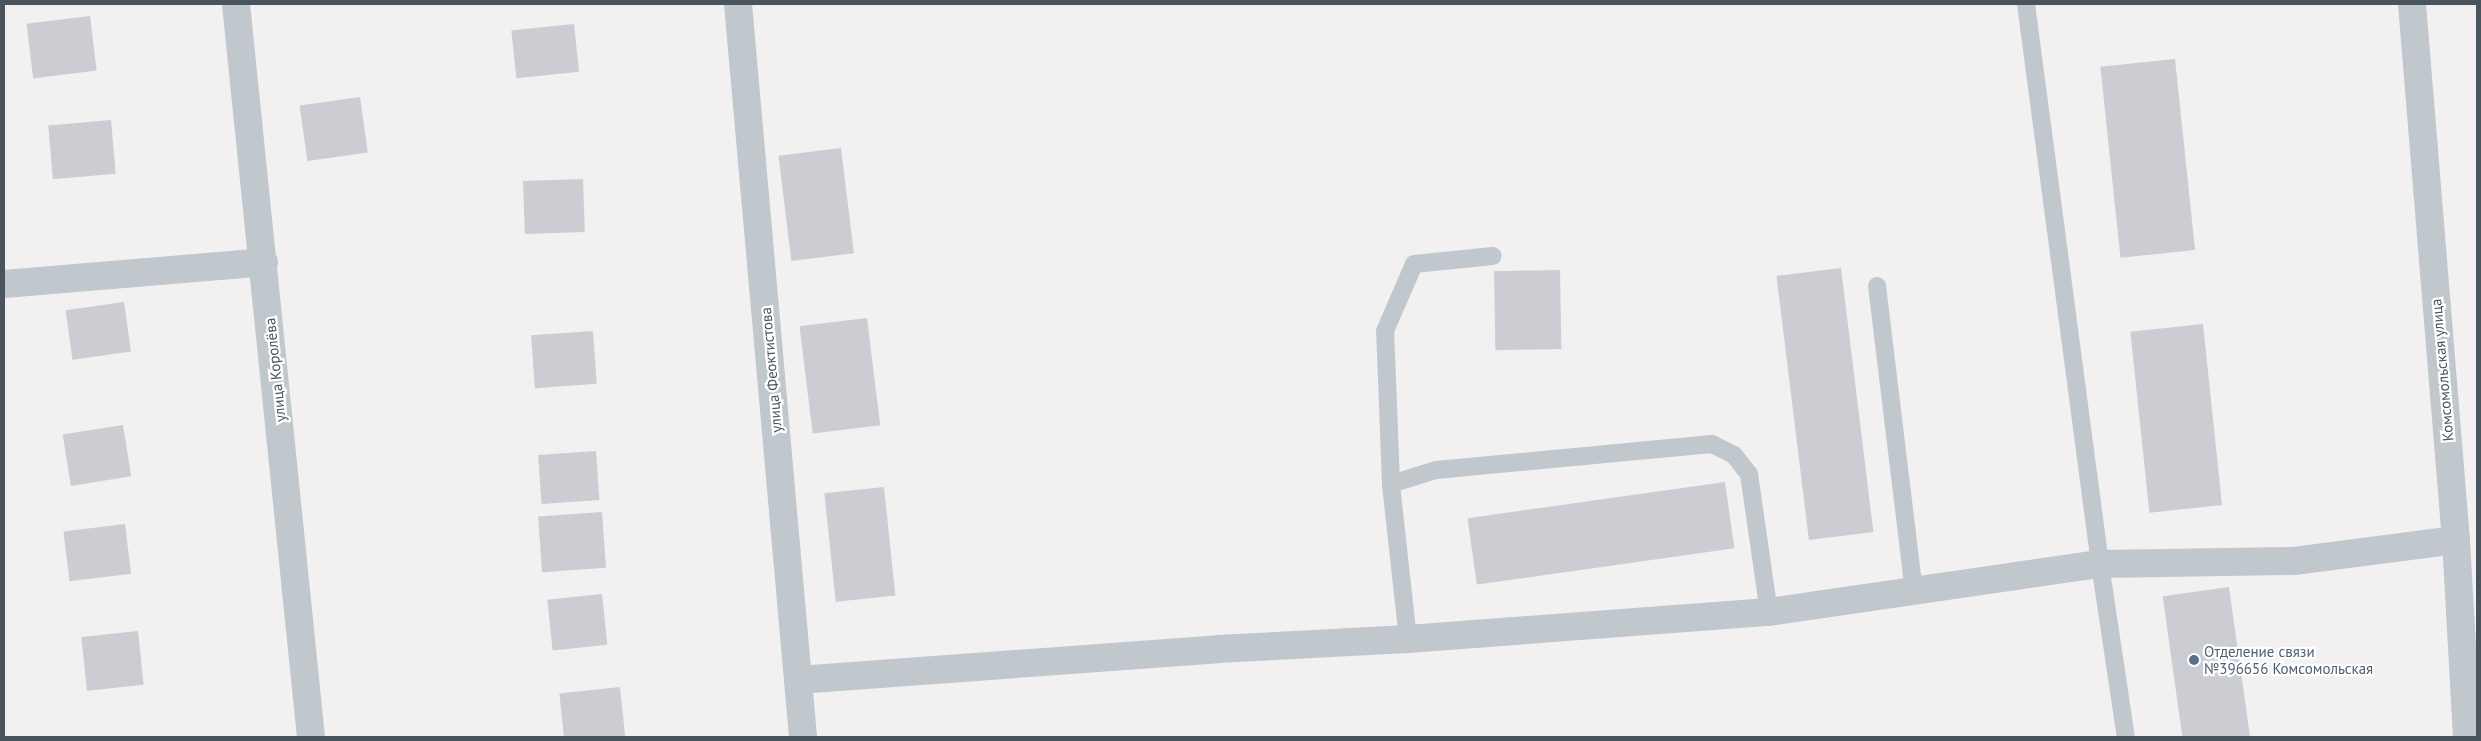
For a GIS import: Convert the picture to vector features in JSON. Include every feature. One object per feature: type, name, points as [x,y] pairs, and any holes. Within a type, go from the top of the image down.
[{"type":"street","name":"улица Королёва","points":[[236,4],[264,262],[311,737]]},
{"type":"street","name":"улица Феоктистова","points":[[738,4],[802,737]]},
{"type":"street","name":"Комсомольская улица","points":[[2412,4],[2456,540],[2467,737]]},
{"type":"street","points":[[4,284],[264,262]]},
{"type":"street","points":[[798,680],[1208,650],[1408,639],[1769,612],[2100,564],[2294,561],[2456,540]]},
{"type":"lane","points":[[2026,4],[2100,564],[2126,737]]},
{"type":"lane","points":[[1408,639],[1391,484],[1384,331],[1414,264],[1493,256]]},
{"type":"lane","points":[[1877,286],[1914,590]]},
{"type":"lane","points":[[1391,484],[1436,470],[1712,444],[1734,454],[1748,474],[1769,612]]},
{"type":"building","points":[[90,16],[97,71],[33,78],[26,24]]},
{"type":"building","points":[[574,24],[579,72],[516,78],[511,31]]},
{"type":"building","points":[[2175,59],[2195,250],[2120,258],[2100,67]]},
{"type":"building","points":[[360,97],[368,152],[307,161],[300,105]]},
{"type":"building","points":[[111,120],[116,174],[53,179],[48,125]]},
{"type":"building","points":[[841,148],[854,253],[791,261],[778,156]]},
{"type":"building","points":[[583,179],[585,232],[525,234],[523,181]]},
{"type":"building","points":[[1841,268],[1873,532],[1809,540],[1776,276]]},
{"type":"building","points":[[1560,270],[1561,349],[1495,350],[1494,271]]},
{"type":"building","points":[[124,302],[131,352],[73,360],[66,310]]},
{"type":"building","points":[[867,318],[880,425],[813,433],[800,326]]},
{"type":"building","points":[[2203,324],[2222,505],[2149,513],[2130,332]]},
{"type":"building","points":[[593,331],[597,384],[535,388],[531,335]]},
{"type":"building","points":[[123,425],[131,476],[71,486],[63,435]]},
{"type":"building","points":[[596,451],[599,500],[542,504],[538,455]]},
{"type":"building","points":[[1725,482],[1734,548],[1477,585],[1468,518]]},
{"type":"building","points":[[884,487],[895,595],[836,602],[824,493]]},
{"type":"building","points":[[602,512],[606,568],[542,572],[538,516]]},
{"type":"building","points":[[125,524],[131,574],[70,581],[63,532]]},
{"type":"building","points":[[2229,587],[2250,737],[2182,737],[2163,596]]},
{"type":"building","points":[[602,594],[607,645],[553,650],[547,600]]},
{"type":"building","points":[[138,631],[144,685],[87,691],[81,637]]},
{"type":"building","points":[[620,687],[625,737],[564,737],[559,693]]},
{"type":"place","name":"Отделение связи №396656 Комсомольская","points":[[2194,660]]}]
